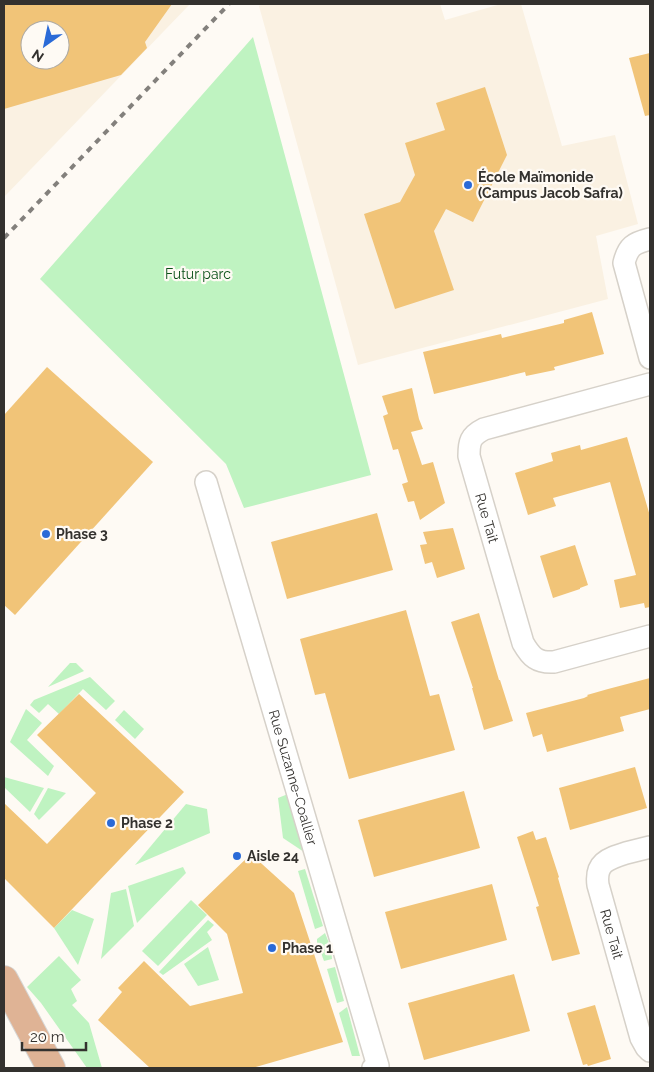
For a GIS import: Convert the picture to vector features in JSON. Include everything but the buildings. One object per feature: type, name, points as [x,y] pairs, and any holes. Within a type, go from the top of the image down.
[{"type":"main road","points":[[4,980],[51,1068]]},
{"type":"main road","points":[[4,1021],[51,1068]]},
{"type":"street","points":[[650,239],[638,242],[630,248],[626,254],[624,264],[650,358]]},
{"type":"street","name":"Rue Tait","points":[[650,384],[484,429],[471,439],[469,456],[523,643],[535,659],[544,662],[554,662],[650,636]]},
{"type":"street","name":"Rue Suzanne-Coallier","points":[[206,482],[378,1066],[373,1068]]},
{"type":"street","name":"Rue Tait","points":[[650,847],[605,861],[597,876],[598,886],[641,1038],[650,1051]]},
{"type":"shaded area","points":[[4,4],[190,4],[4,197]]},
{"type":"shaded area","name":"École Maïmonide (Campus Jacob Safra)","points":[[262,4],[440,4],[445,20],[501,4],[521,4],[562,146],[615,135],[638,224],[596,236],[608,299],[358,365],[259,6]]},
{"type":"green space","name":"Futur parc","points":[[253,37],[371,475],[244,508],[226,464],[40,279]]},
{"type":"green space","points":[[70,663],[76,663],[84,671],[48,687]]},
{"type":"green space","points":[[90,677],[115,701],[106,710],[83,689],[59,714],[48,704],[39,713],[30,705],[34,700]]},
{"type":"green space","points":[[26,709],[42,723],[27,740],[54,766],[48,776],[10,742]]},
{"type":"green space","points":[[124,710],[144,729],[135,739],[115,720]]},
{"type":"green space","points":[[4,777],[44,788],[30,812],[4,787]]},
{"type":"green space","points":[[48,788],[66,793],[39,820],[34,814]]},
{"type":"green space","points":[[288,794],[304,852],[283,838],[278,798]]},
{"type":"green space","points":[[186,804],[207,809],[210,833],[135,865]]},
{"type":"green space","points":[[183,867],[186,873],[137,923],[128,886]]},
{"type":"green space","points":[[305,869],[323,926],[315,929],[298,871]]},
{"type":"green space","points":[[126,889],[134,926],[101,959],[111,893]]},
{"type":"green space","points":[[191,900],[207,915],[158,966],[142,951]]},
{"type":"green space","points":[[72,910],[94,919],[78,965],[54,928]]},
{"type":"green space","points":[[208,920],[214,925],[207,932],[212,940],[163,975],[159,972]]},
{"type":"green space","points":[[325,933],[331,948],[332,959],[324,961],[317,939]]},
{"type":"green space","points":[[208,947],[219,980],[198,986],[184,964]]},
{"type":"green space","points":[[59,956],[81,980],[71,989],[77,1001],[72,1005],[89,1023],[102,1068],[87,1068],[41,1003],[27,987]]},
{"type":"green space","points":[[335,967],[344,1001],[337,1003],[327,969]]},
{"type":"green space","points":[[347,1007],[360,1056],[352,1056],[339,1013]]},
{"type":"railway","points":[[4,238],[229,4]]},
{"type":"place","name":"École Maïmonide (Campus Jacob Safra)","points":[[468,185]]},
{"type":"place","name":"Phase 3","points":[[46,534]]},
{"type":"place","name":"Phase 2","points":[[111,823]]},
{"type":"place","name":"Aisle 24","points":[[237,856]]},
{"type":"place","name":"Phase 1","points":[[272,948]]}]
